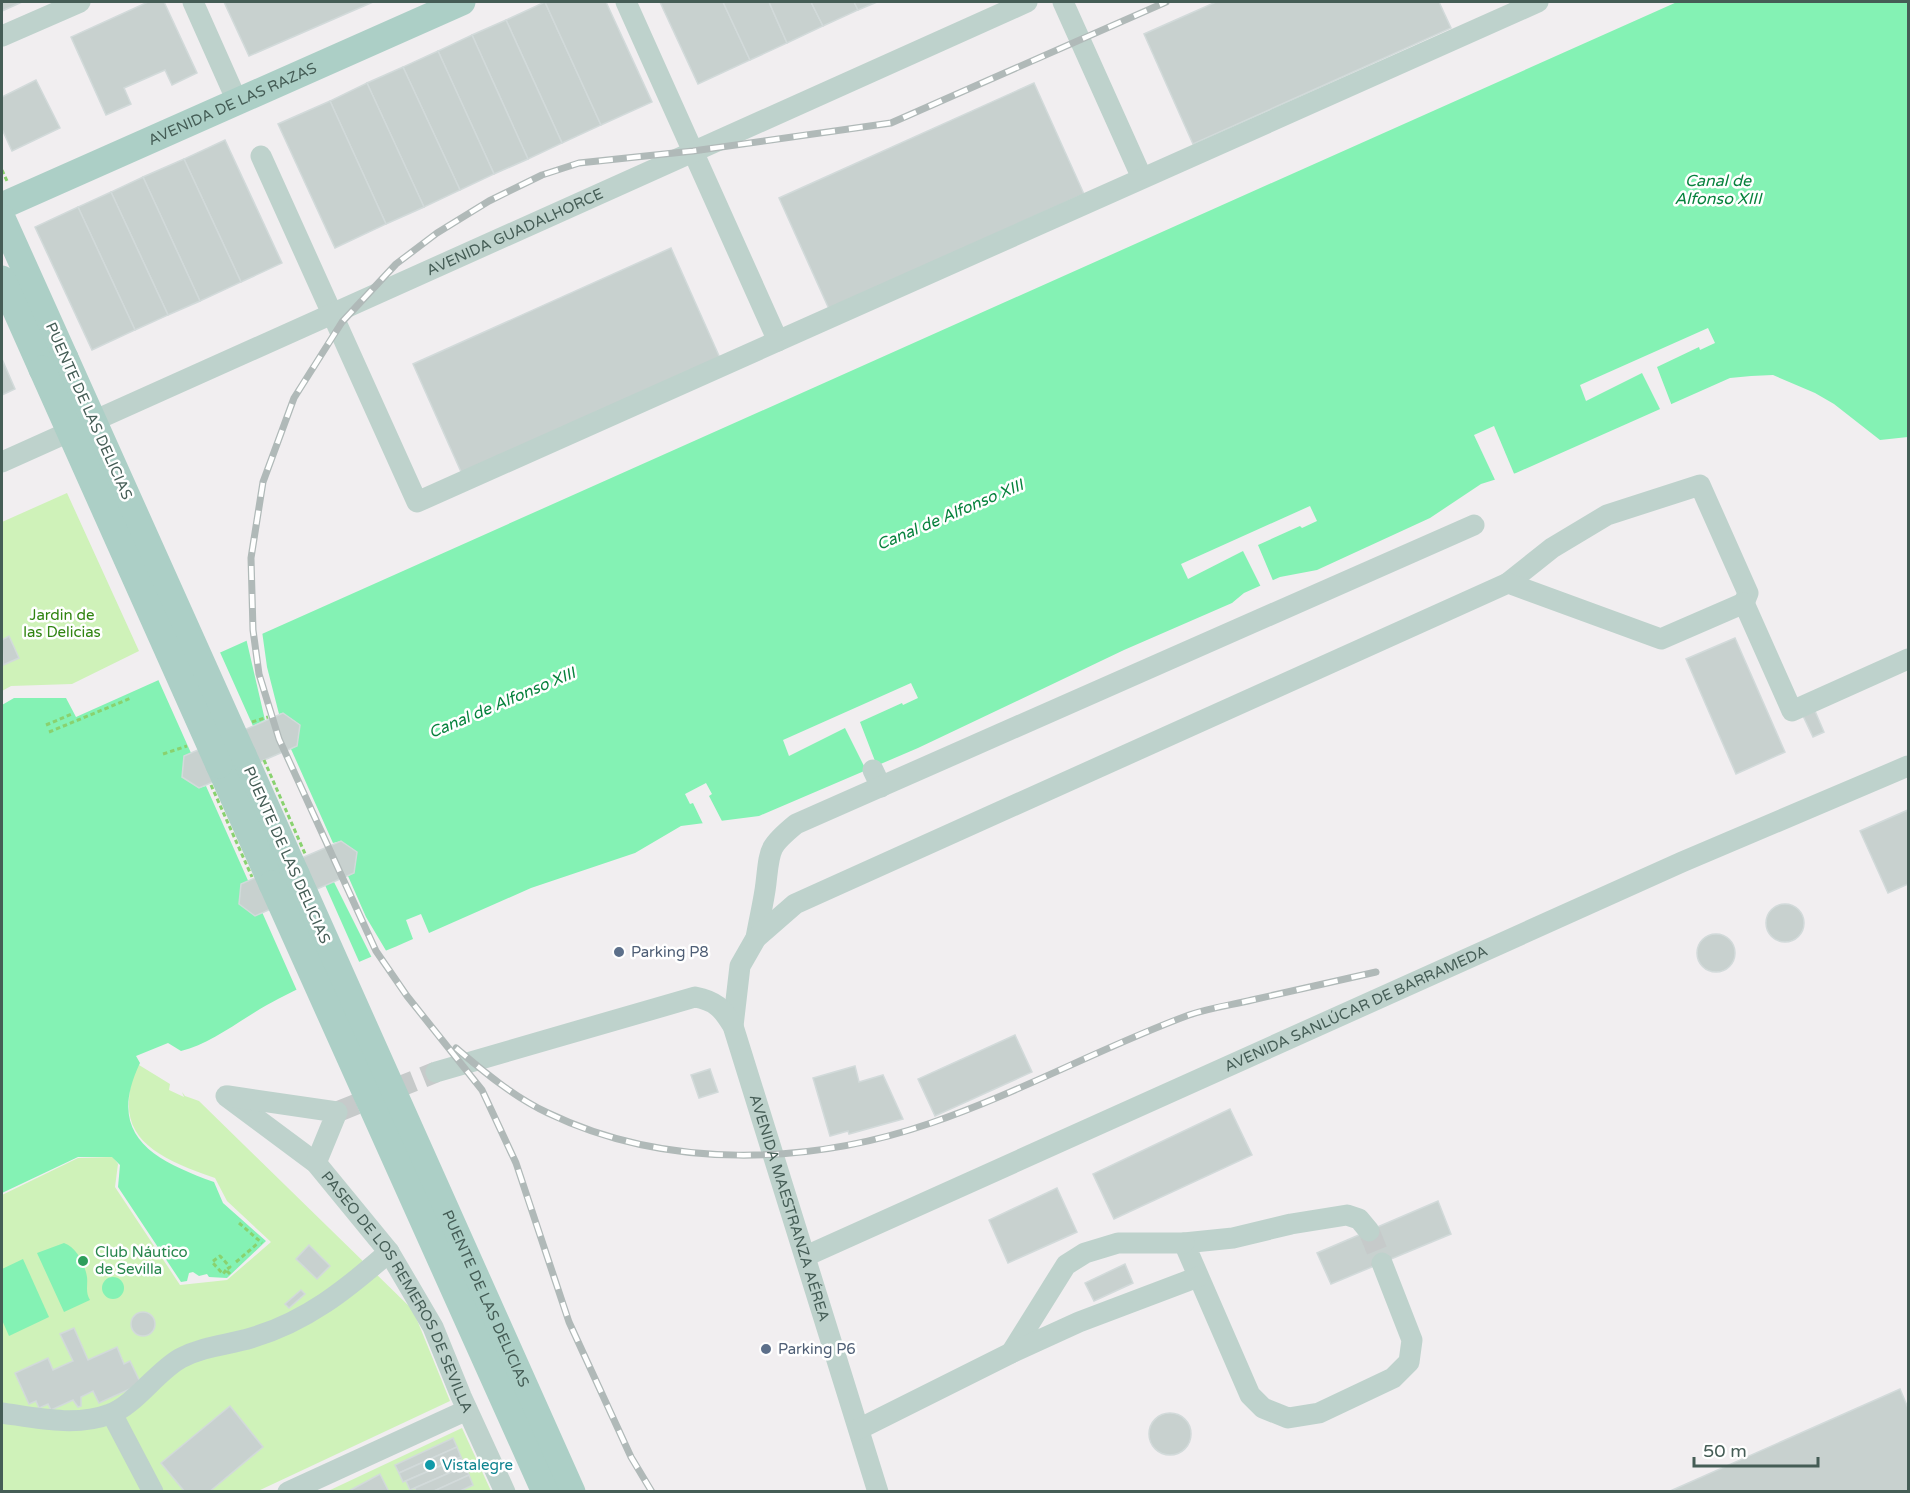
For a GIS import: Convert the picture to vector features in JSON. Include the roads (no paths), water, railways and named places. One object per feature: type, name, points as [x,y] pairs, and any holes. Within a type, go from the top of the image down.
[{"type":"main road","name":"AVENIDA DE LAS RAZAS","points":[[2,206],[462,2]]},
{"type":"main road","name":"PUENTE DE LAS DELICIAS","points":[[2,218],[53,363],[544,1491]]},
{"type":"main road","name":"PUENTE DE LAS DELICIAS","points":[[2,279],[53,363],[572,1491]]},
{"type":"street","points":[[2,36],[80,2]]},
{"type":"street","points":[[194,2],[237,101]]},
{"type":"street","points":[[626,2],[778,341]]},
{"type":"street","name":"AVENIDA GUADALHORCE","points":[[2,462],[332,312],[1028,2]]},
{"type":"street","points":[[1063,2],[1142,178]]},
{"type":"street","points":[[261,156],[417,502],[1142,178],[1505,8],[1538,2]]},
{"type":"street","points":[[733,1026],[740,966],[756,938],[795,904],[1508,583],[1552,548],[1607,515],[1700,485],[1748,593],[1744,603],[1661,639],[1508,583]]},
{"type":"street","points":[[756,938],[766,882],[766,863],[779,838],[796,824],[877,778],[1474,525]]},
{"type":"street","points":[[1744,603],[1792,711],[1908,659]]},
{"type":"street","name":"AVENIDA SANLÚCAR DE BARRAMEDA","points":[[806,1256],[1682,862],[1908,766]]},
{"type":"street","name":"AVENIDA MAESTRANZA AÉREA","points":[[436,1072],[695,998],[710,1000],[722,1007],[733,1026],[878,1491]]},
{"type":"street","name":"PASEO DE LOS REMEROS DE SEVILLA","points":[[288,1491],[467,1410],[433,1327],[389,1252],[315,1163],[226,1096],[337,1112],[315,1163]]},
{"type":"street","points":[[1011,1353],[1066,1266],[1085,1253],[1118,1243],[1184,1243],[1233,1238],[1291,1224],[1347,1215],[1359,1219],[1369,1231]]},
{"type":"street","points":[[1184,1243],[1250,1395],[1263,1408],[1288,1418],[1318,1413],[1393,1378],[1409,1362],[1412,1340],[1382,1263]]},
{"type":"street","points":[[2,1413],[58,1421],[112,1414],[181,1358],[213,1346],[250,1339],[305,1317],[342,1293],[389,1252]]},
{"type":"street","points":[[859,1429],[1011,1353],[1079,1322],[1198,1277]]},
{"type":"street","points":[[467,1410],[505,1491]]},
{"type":"street","points":[[112,1414],[153,1491]]},
{"type":"water","name":"Canal de Alfonso XIII","points":[[1677,2],[1908,2],[1908,437],[1880,440],[1834,404],[1773,375],[1730,378],[1516,473],[1481,484],[1430,518],[1317,570],[1280,577],[1244,593],[1232,603],[1124,650],[918,748],[759,816],[681,826],[635,853],[531,888],[429,933],[421,914],[406,920],[413,939],[294,991],[206,1042],[181,1051],[168,1043],[136,1056],[140,1063],[131,1088],[128,1109],[132,1127],[141,1142],[172,1164],[214,1182],[223,1203],[266,1241],[227,1278],[209,1277],[207,1274],[199,1276],[193,1272],[189,1273],[187,1281],[181,1282],[118,1187],[120,1165],[112,1157],[78,1157],[2,1193],[2,705],[14,698],[66,698],[76,717]]},
{"type":"water","points":[[64,1243],[76,1252],[82,1262],[87,1277],[87,1291],[90,1300],[64,1312],[37,1253]]},
{"type":"water","points":[[23,1259],[49,1317],[9,1336],[2,1320],[2,1269]]},
{"type":"water","points":[[113,1277],[121,1280],[124,1288],[121,1296],[113,1299],[105,1296],[102,1288],[105,1280]]},
{"type":"tunnel","points":[[337,1112],[436,1072]]},
{"type":"tunnel","points":[[1369,1231],[1382,1263]]},
{"type":"railway","points":[[652,1492],[631,1457],[569,1322],[516,1163],[482,1090],[407,996],[376,951],[279,739],[259,674],[253,630],[251,558],[263,482],[294,398],[342,322],[396,264],[437,233],[489,201],[542,175],[579,163],[693,151],[891,123],[1166,2]]},
{"type":"railway","points":[[456,1048],[511,1092],[548,1113],[594,1132],[641,1145],[689,1152],[738,1155],[788,1153],[836,1147],[884,1137],[931,1123],[996,1098],[1124,1041],[1212,1008],[1376,972]]},
{"type":"place","name":"Parking P8","points":[[619,952]]},
{"type":"place","name":"Club Náutico de Sevilla","points":[[83,1261]]},
{"type":"place","name":"Parking P6","points":[[766,1349]]},
{"type":"place","name":"Vistalegre","points":[[430,1465]]},
{"type":"park label","name":"Jardin de las Delicias","points":[[62,624]]}]
